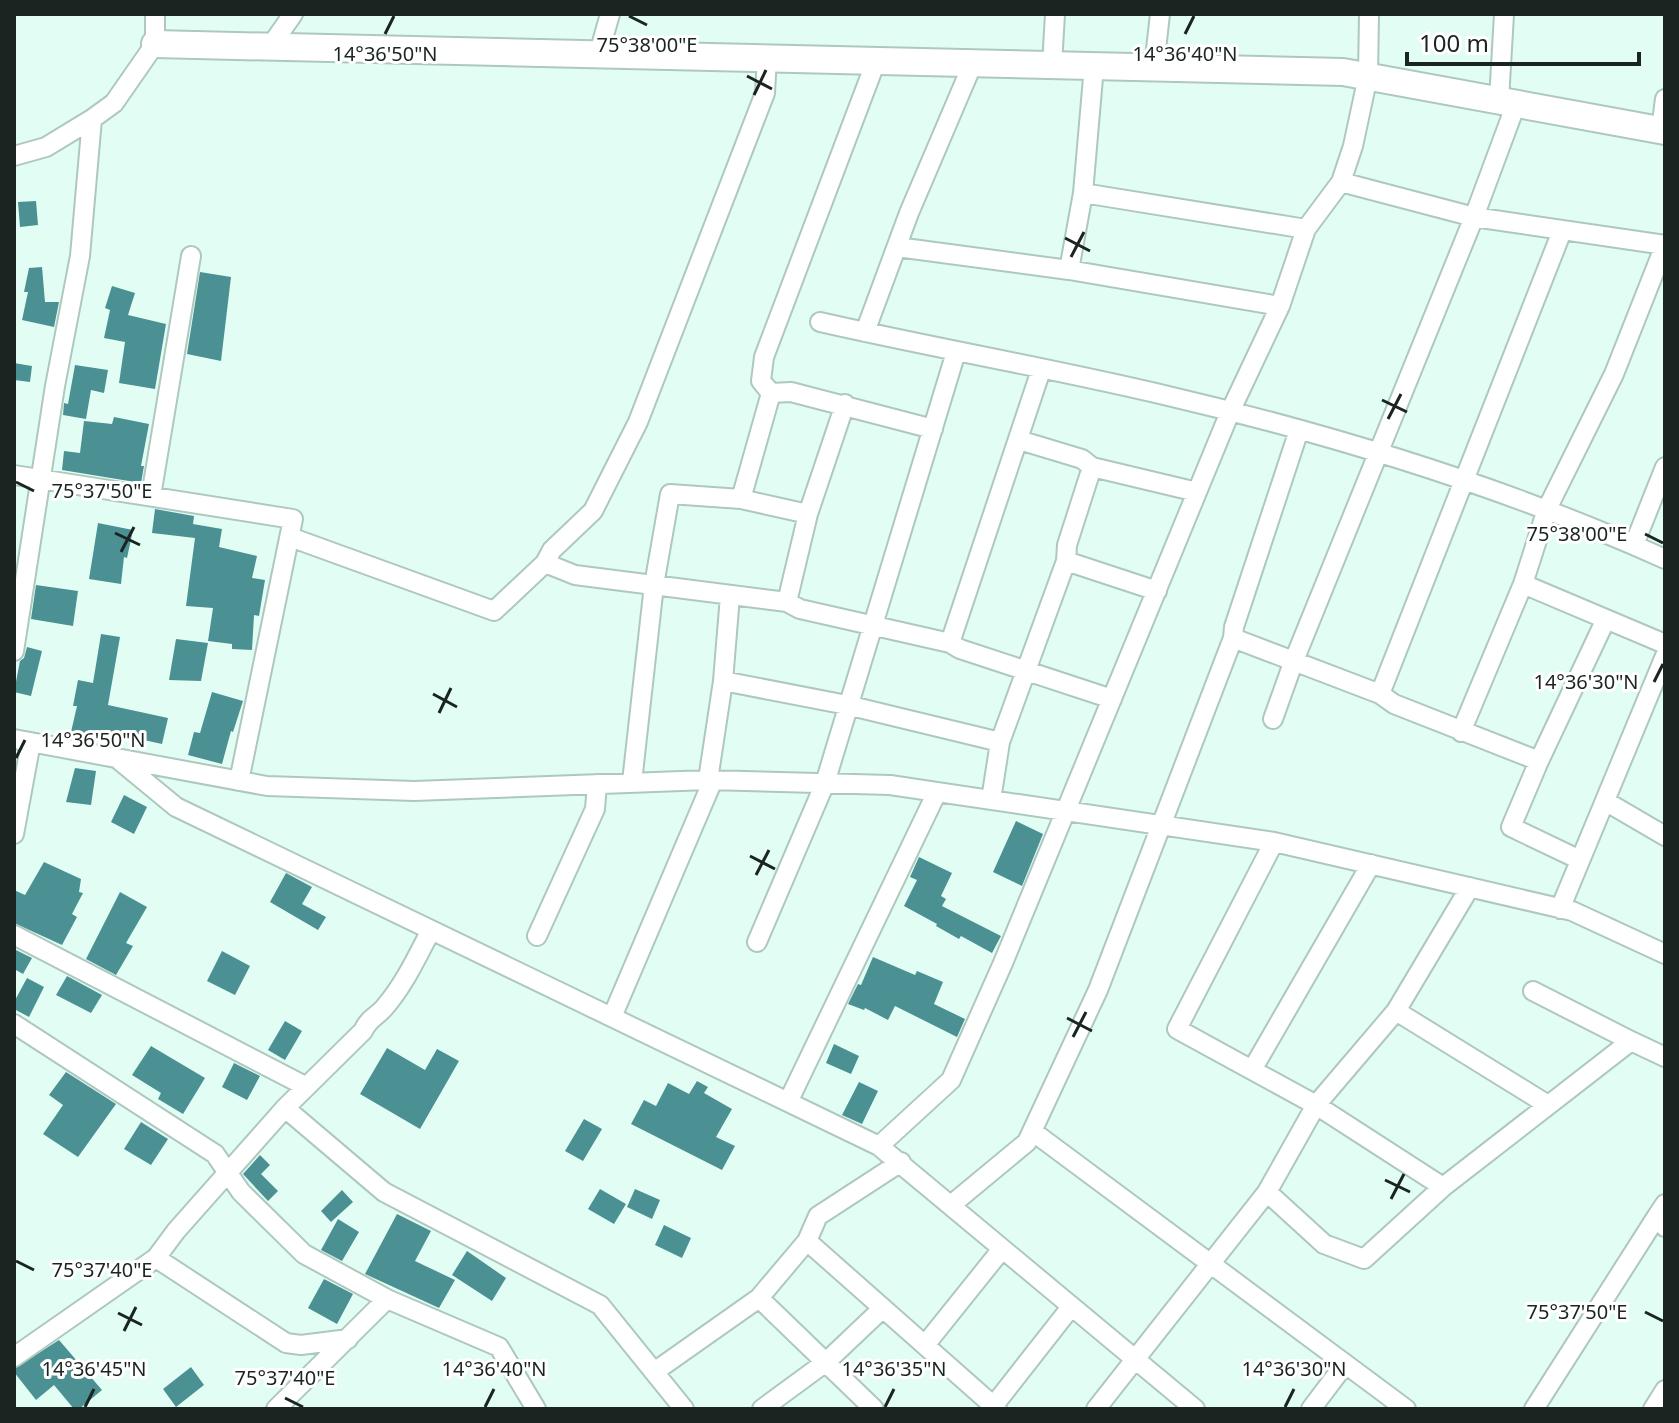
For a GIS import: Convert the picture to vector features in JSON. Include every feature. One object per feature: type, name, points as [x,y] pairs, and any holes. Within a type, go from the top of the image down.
[{"type":"street","points":[[14,156],[46,147],[114,103],[155,44],[155,14]]},
{"type":"street","points":[[270,47],[293,14]]},
{"type":"street","points":[[599,53],[610,14]]},
{"type":"street","points":[[1052,65],[1055,14]]},
{"type":"street","points":[[1154,67],[1160,14]]},
{"type":"street","points":[[879,1146],[951,1080],[1066,811],[1230,412],[1280,306],[1306,229],[1341,182],[1353,146],[1368,76],[1369,14]]},
{"type":"street","points":[[1273,719],[1474,217],[1508,102],[1504,14]]},
{"type":"street","points":[[155,44],[1343,72],[1663,131],[1665,99]]},
{"type":"street","points":[[290,537],[494,611],[545,563],[552,550],[593,511],[638,422],[765,93],[767,57]]},
{"type":"street","points":[[771,393],[761,381],[764,357],[876,61]]},
{"type":"street","points":[[865,332],[973,63]]},
{"type":"street","points":[[1069,270],[1083,193],[1094,66]]},
{"type":"street","points":[[14,651],[39,479],[80,256],[92,119]]},
{"type":"street","points":[[1341,182],[1474,217],[1665,245],[1614,374],[1547,509],[1523,584],[1461,732]]},
{"type":"street","points":[[1083,193],[1306,229]]},
{"type":"street","points":[[1380,694],[1562,231]]},
{"type":"street","points":[[897,247],[1069,270],[1280,306]]},
{"type":"street","points":[[151,496],[191,256]]},
{"type":"street","points":[[820,322],[1164,394],[1299,430],[1462,479],[1547,509],[1665,559]]},
{"type":"street","points":[[757,942],[825,783],[956,352]]},
{"type":"street","points":[[950,643],[1041,370]]},
{"type":"street","points":[[771,393],[791,392],[933,429]]},
{"type":"street","points":[[741,499],[771,393]]},
{"type":"street","points":[[787,602],[808,514],[845,404]]},
{"type":"street","points":[[951,1205],[1027,1142],[1098,990],[1233,638],[1299,430]]},
{"type":"street","points":[[1019,440],[1082,459],[1092,467],[1197,492]]},
{"type":"street","points":[[991,800],[1000,742],[1066,561],[1067,545],[1092,467]]},
{"type":"street","points":[[1634,545],[1665,467]]},
{"type":"street","points":[[14,475],[293,519],[239,781]]},
{"type":"street","points":[[632,782],[654,585],[670,494],[741,499],[808,514]]},
{"type":"street","points":[[1066,561],[1157,591]]},
{"type":"street","points":[[545,563],[575,575],[787,602],[800,609],[950,643],[960,649],[1112,699]]},
{"type":"street","points":[[1523,584],[1665,644]]},
{"type":"street","points":[[612,1017],[711,780],[730,596]]},
{"type":"street","points":[[1580,860],[1511,827],[1605,621]]},
{"type":"street","points":[[1233,638],[1380,694],[1394,704],[1539,761]]},
{"type":"street","points":[[1560,909],[1665,656]]},
{"type":"street","points":[[723,681],[847,705],[1000,742]]},
{"type":"street","points":[[14,834],[23,741],[267,786],[414,791],[711,780],[890,785],[1274,842],[1572,911],[1665,954]]},
{"type":"street","points":[[117,758],[176,807],[879,1146],[1195,1409]]},
{"type":"street","points":[[537,936],[595,809],[597,784]]},
{"type":"street","points":[[789,1100],[937,792]]},
{"type":"street","points":[[1605,801],[1665,836]]},
{"type":"street","points":[[1274,842],[1177,1029],[1316,1105],[1443,1187]]},
{"type":"street","points":[[1252,1070],[1371,864]]},
{"type":"street","points":[[1096,1409],[1267,1192],[1316,1105],[1396,1011],[1470,887]]},
{"type":"street","points":[[14,1357],[156,1258],[227,1171],[305,1086],[363,1031],[369,1019],[382,1011],[407,976],[431,930]]},
{"type":"street","points":[[14,935],[305,1086]]},
{"type":"street","points":[[1533,991],[1665,1057]]},
{"type":"street","points":[[1396,1011],[1548,1105]]},
{"type":"street","points":[[14,1024],[215,1154],[241,1192],[304,1254],[387,1299],[499,1347],[536,1409]]},
{"type":"street","points":[[1267,1192],[1324,1244],[1364,1259],[1443,1187],[1631,1041]]},
{"type":"street","points":[[285,1108],[384,1192],[600,1305],[684,1409]]},
{"type":"street","points":[[1032,1131],[1406,1409]]},
{"type":"street","points":[[654,1372],[759,1298],[807,1241],[818,1216],[901,1162]]},
{"type":"street","points":[[1534,1409],[1662,1216]]},
{"type":"street","points":[[807,1241],[994,1408],[1071,1307]]},
{"type":"street","points":[[925,1345],[1002,1249]]},
{"type":"street","points":[[156,1258],[286,1343],[301,1345],[348,1339]]},
{"type":"street","points":[[759,1298],[874,1409]]},
{"type":"street","points":[[276,1409],[387,1299]]},
{"type":"street","points":[[762,1409],[826,1362],[883,1308]]},
{"type":"street","points":[[1311,1409],[1345,1364]]},
{"type":"street","points":[[1653,1409],[1665,1390]]},
{"type":"building","points":[[36,201],[38,225],[20,227],[18,202]]},
{"type":"building","points":[[42,267],[45,302],[59,302],[54,327],[22,320],[29,268]]},
{"type":"building","points":[[200,272],[231,277],[221,361],[187,354]]},
{"type":"building","points":[[112,286],[135,293],[128,315],[166,324],[155,389],[119,383],[125,342],[104,338],[110,310],[105,308]]},
{"type":"building","points":[[14,363],[32,366],[30,382],[14,380]]},
{"type":"building","points":[[75,365],[108,370],[104,393],[91,390],[86,419],[63,415]]},
{"type":"building","points":[[114,417],[149,424],[141,483],[62,470],[64,451],[80,453],[84,421],[112,424]]},
{"type":"building","points":[[155,509],[194,516],[193,524],[222,529],[219,547],[257,556],[252,578],[265,580],[259,616],[254,615],[252,650],[232,649],[232,644],[208,641],[213,608],[186,606],[195,538],[152,533]]},
{"type":"building","points":[[98,523],[133,530],[127,558],[124,557],[121,584],[89,579]]},
{"type":"building","points":[[36,585],[78,591],[73,626],[31,619]]},
{"type":"building","points":[[101,634],[120,637],[108,705],[168,718],[162,744],[103,731],[101,739],[71,732],[77,706],[73,706],[78,680],[93,683]]},
{"type":"building","points":[[176,639],[208,643],[201,681],[169,680]]},
{"type":"building","points":[[27,647],[42,651],[31,696],[14,692],[20,661]]},
{"type":"building","points":[[212,692],[243,701],[222,764],[188,755],[194,732],[200,733]]},
{"type":"building","points":[[75,768],[96,771],[91,805],[66,802]]},
{"type":"building","points":[[124,795],[147,807],[134,834],[111,822]]},
{"type":"building","points":[[1016,821],[1043,834],[1022,886],[993,872]]},
{"type":"building","points":[[919,857],[952,873],[941,896],[946,899],[942,906],[1001,936],[992,953],[961,936],[959,939],[904,906],[917,880],[910,877]]},
{"type":"building","points":[[44,862],[81,879],[79,892],[83,893],[72,914],[77,917],[62,945],[14,923],[14,890],[25,895]]},
{"type":"building","points":[[286,873],[312,887],[302,904],[326,917],[318,930],[270,902]]},
{"type":"building","points":[[120,892],[147,907],[126,943],[133,946],[116,975],[86,959]]},
{"type":"building","points":[[14,949],[32,958],[23,974],[14,969]]},
{"type":"building","points":[[222,951],[250,966],[235,995],[207,981]]},
{"type":"building","points":[[873,957],[915,975],[917,971],[943,982],[934,1004],[965,1019],[957,1037],[895,1006],[888,1020],[865,1008],[848,1004],[858,984],[861,985]]},
{"type":"building","points":[[67,976],[102,995],[91,1013],[56,995]]},
{"type":"building","points":[[27,978],[44,987],[29,1017],[14,1009],[14,1002]]},
{"type":"building","points":[[285,1021],[302,1031],[285,1060],[268,1050]]},
{"type":"building","points":[[834,1044],[859,1056],[851,1074],[826,1063]]},
{"type":"building","points":[[151,1046],[205,1078],[183,1114],[158,1099],[161,1093],[132,1075]]},
{"type":"building","points":[[387,1048],[425,1070],[437,1049],[459,1061],[420,1129],[360,1094]]},
{"type":"building","points":[[234,1063],[260,1076],[247,1100],[222,1087]]},
{"type":"building","points":[[66,1072],[116,1104],[78,1157],[43,1134],[63,1105],[49,1095]]},
{"type":"building","points":[[697,1081],[708,1087],[704,1093],[732,1109],[716,1137],[735,1146],[722,1170],[631,1124],[644,1100],[656,1106],[668,1083],[689,1094]]},
{"type":"building","points":[[859,1082],[878,1091],[862,1124],[842,1115]]},
{"type":"building","points":[[584,1119],[602,1129],[583,1161],[565,1151]]},
{"type":"building","points":[[141,1122],[168,1139],[151,1165],[124,1149]]},
{"type":"building","points":[[260,1155],[270,1165],[261,1174],[278,1191],[268,1201],[243,1174]]},
{"type":"building","points":[[600,1189],[626,1204],[614,1224],[588,1209]]},
{"type":"building","points":[[635,1189],[660,1200],[652,1219],[627,1207]]},
{"type":"building","points":[[342,1190],[353,1202],[331,1222],[321,1211]]},
{"type":"building","points":[[397,1214],[431,1231],[415,1261],[455,1280],[439,1308],[365,1274]]},
{"type":"building","points":[[338,1219],[359,1232],[342,1261],[321,1250]]},
{"type":"building","points":[[664,1225],[691,1238],[682,1258],[655,1245]]},
{"type":"building","points":[[467,1251],[506,1278],[492,1301],[452,1275]]},
{"type":"building","points":[[324,1279],[353,1294],[337,1324],[308,1308]]},
{"type":"building","points":[[59,1340],[102,1390],[79,1409],[74,1409],[54,1385],[36,1400],[14,1372],[14,1369]]},
{"type":"building","points":[[191,1367],[204,1385],[176,1407],[163,1389]]}]
